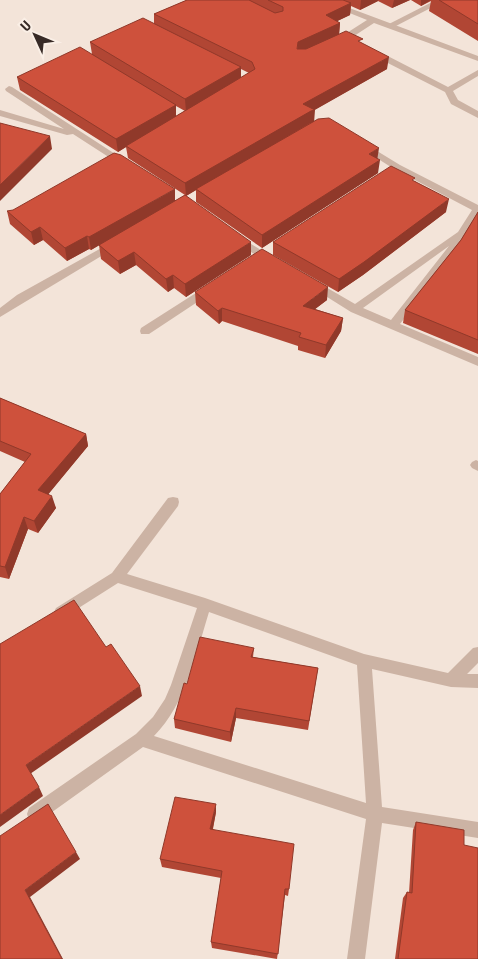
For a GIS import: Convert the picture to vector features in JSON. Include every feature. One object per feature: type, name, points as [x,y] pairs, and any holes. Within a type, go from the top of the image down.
[{"type":"street","points":[[321,0],[478,59]]},
{"type":"street","points":[[391,25],[442,0]]},
{"type":"street","points":[[336,42],[374,20]]},
{"type":"street","points":[[345,38],[360,46]]},
{"type":"street","points":[[369,50],[448,90],[454,102],[478,115]]},
{"type":"street","points":[[448,90],[478,72]]},
{"type":"street","points":[[0,94],[13,87],[82,136],[132,168]]},
{"type":"street","points":[[0,113],[82,136]]},
{"type":"street","points":[[358,142],[393,169],[478,209],[452,250],[393,326]]},
{"type":"street","points":[[355,309],[462,232]]},
{"type":"street","points":[[231,234],[260,255],[286,269]]},
{"type":"street","points":[[0,314],[21,298],[120,240]]},
{"type":"street","points":[[303,279],[355,309],[478,362]]},
{"type":"street","points":[[145,331],[219,282]]},
{"type":"street","points":[[50,619],[117,577],[173,502]]},
{"type":"street","points":[[117,577],[205,604],[364,660],[451,680],[478,681]]},
{"type":"street","points":[[24,822],[141,739],[158,722],[170,704],[205,604]]},
{"type":"street","points":[[451,680],[478,652]]},
{"type":"street","points":[[356,959],[375,814],[364,660]]},
{"type":"street","points":[[141,739],[375,814],[478,830]]},
{"type":"building","points":[[187,0],[249,0],[275,13],[283,11],[283,7],[268,0],[343,0],[351,3],[326,15],[340,23],[298,42],[297,49],[306,49],[346,31],[363,39],[358,41],[389,57],[303,104],[315,110],[185,183],[126,146],[255,69],[252,62],[154,14]]},
{"type":"building","points":[[439,0],[478,0],[478,24]]},
{"type":"building","points":[[143,18],[241,67],[185,99],[90,42]]},
{"type":"building","points":[[80,47],[176,105],[116,139],[17,77]]},
{"type":"building","points":[[329,118],[379,148],[369,154],[380,160],[262,235],[196,189],[318,119]]},
{"type":"building","points":[[0,123],[50,136],[0,185]]},
{"type":"building","points":[[114,153],[121,155],[175,189],[89,237],[87,236],[65,248],[40,227],[31,232],[7,211],[13,210]]},
{"type":"building","points":[[391,166],[415,178],[412,180],[449,199],[339,279],[273,242]]},
{"type":"building","points":[[185,195],[251,242],[185,284],[173,275],[166,279],[134,252],[118,261],[99,245]]},
{"type":"building","points":[[478,212],[478,340],[405,310],[461,240]]},
{"type":"building","points":[[262,249],[328,287],[303,306],[343,318],[326,345],[299,337],[301,333],[222,308],[218,311],[195,292]]},
{"type":"building","points":[[0,398],[86,434],[38,490],[52,496],[34,521],[24,517],[5,567],[0,566],[0,494],[31,454],[0,441]]},
{"type":"building","points":[[74,600],[106,647],[111,644],[140,686],[26,765],[39,787],[0,815],[0,644]]},
{"type":"building","points":[[200,637],[254,648],[251,657],[318,668],[309,721],[236,708],[230,732],[174,719],[184,683],[187,684]]},
{"type":"building","points":[[175,797],[216,804],[210,829],[294,844],[289,889],[285,889],[278,954],[211,942],[222,871],[160,859]]},
{"type":"building","points":[[48,804],[76,852],[25,890],[62,959],[0,959],[0,836]]},
{"type":"building","points":[[416,822],[464,830],[464,845],[478,848],[478,959],[398,959],[407,892],[412,893]]}]
